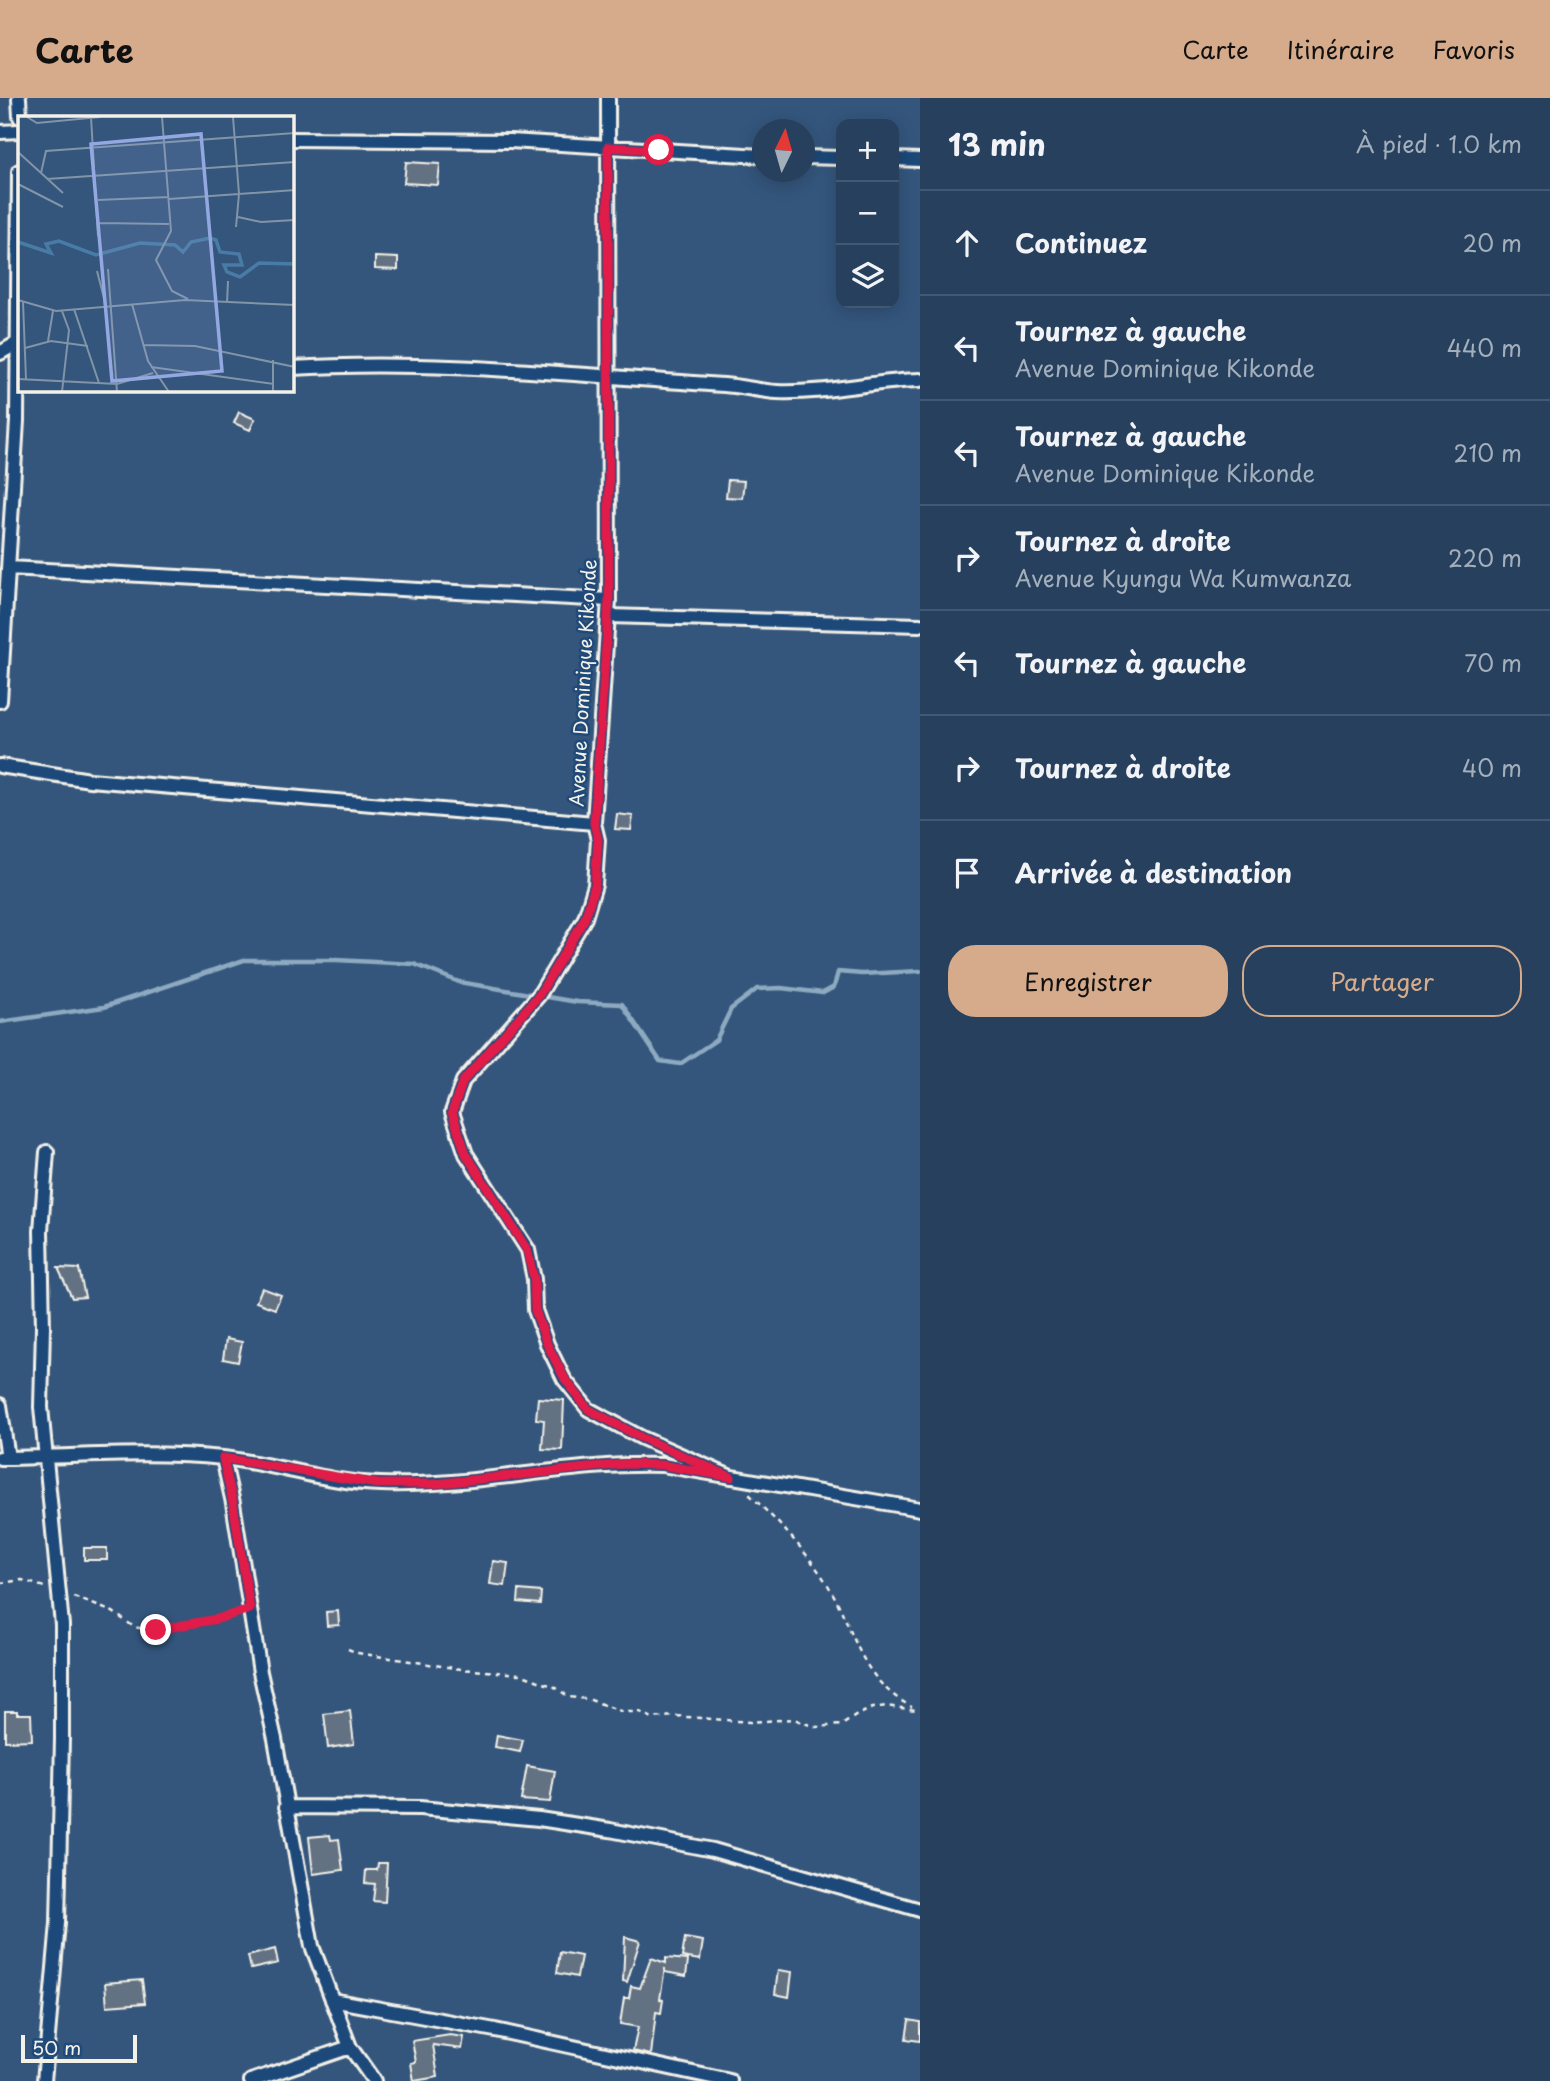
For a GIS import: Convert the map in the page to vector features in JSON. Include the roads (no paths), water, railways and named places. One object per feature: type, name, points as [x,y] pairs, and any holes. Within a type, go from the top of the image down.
[{"type":"street","points":[[19,98],[20,116]]},
{"type":"street","name":"Avenue Dominique Kikonde","points":[[608,98],[609,616],[594,823],[598,840],[595,885],[585,918],[539,995],[463,1081],[452,1112],[466,1154],[527,1250],[534,1279],[535,1310],[547,1344],[565,1379],[588,1409],[642,1438],[731,1477]]},
{"type":"street","points":[[0,132],[18,131]]},
{"type":"street","points":[[294,139],[449,139],[752,155]]},
{"type":"street","points":[[815,157],[836,158]]},
{"type":"street","points":[[899,159],[920,160]]},
{"type":"street","points":[[0,353],[18,342]]},
{"type":"street","points":[[0,701],[9,568],[18,342]]},
{"type":"street","points":[[294,368],[494,368],[723,385],[776,392],[834,390],[920,380]]},
{"type":"street","points":[[9,568],[609,600]]},
{"type":"street","points":[[609,616],[920,625]]},
{"type":"street","points":[[0,766],[90,780],[594,823]]},
{"type":"street","points":[[44,2081],[58,1923],[62,1739],[62,1625],[41,1407],[43,1327],[40,1240],[47,1152]]},
{"type":"street","points":[[0,1405],[4,1458],[104,1453],[223,1458],[378,1484],[433,1484],[624,1464],[662,1465],[920,1509]]},
{"type":"street","points":[[223,1458],[312,1946],[350,2048],[374,2081]]},
{"type":"street","points":[[286,1807],[420,1808],[539,1819],[610,1830],[713,1850],[920,1910]]},
{"type":"street","points":[[332,2000],[495,2030],[730,2081]]},
{"type":"street","points":[[251,2081],[350,2048]]},
{"type":"waterway","points":[[0,1022],[104,1007],[244,960],[336,960],[414,964],[459,982],[577,1002],[622,1004],[660,1061],[680,1064],[716,1040],[731,1009],[757,989],[781,988],[823,993],[834,987],[838,972],[862,974],[920,971]]}]
